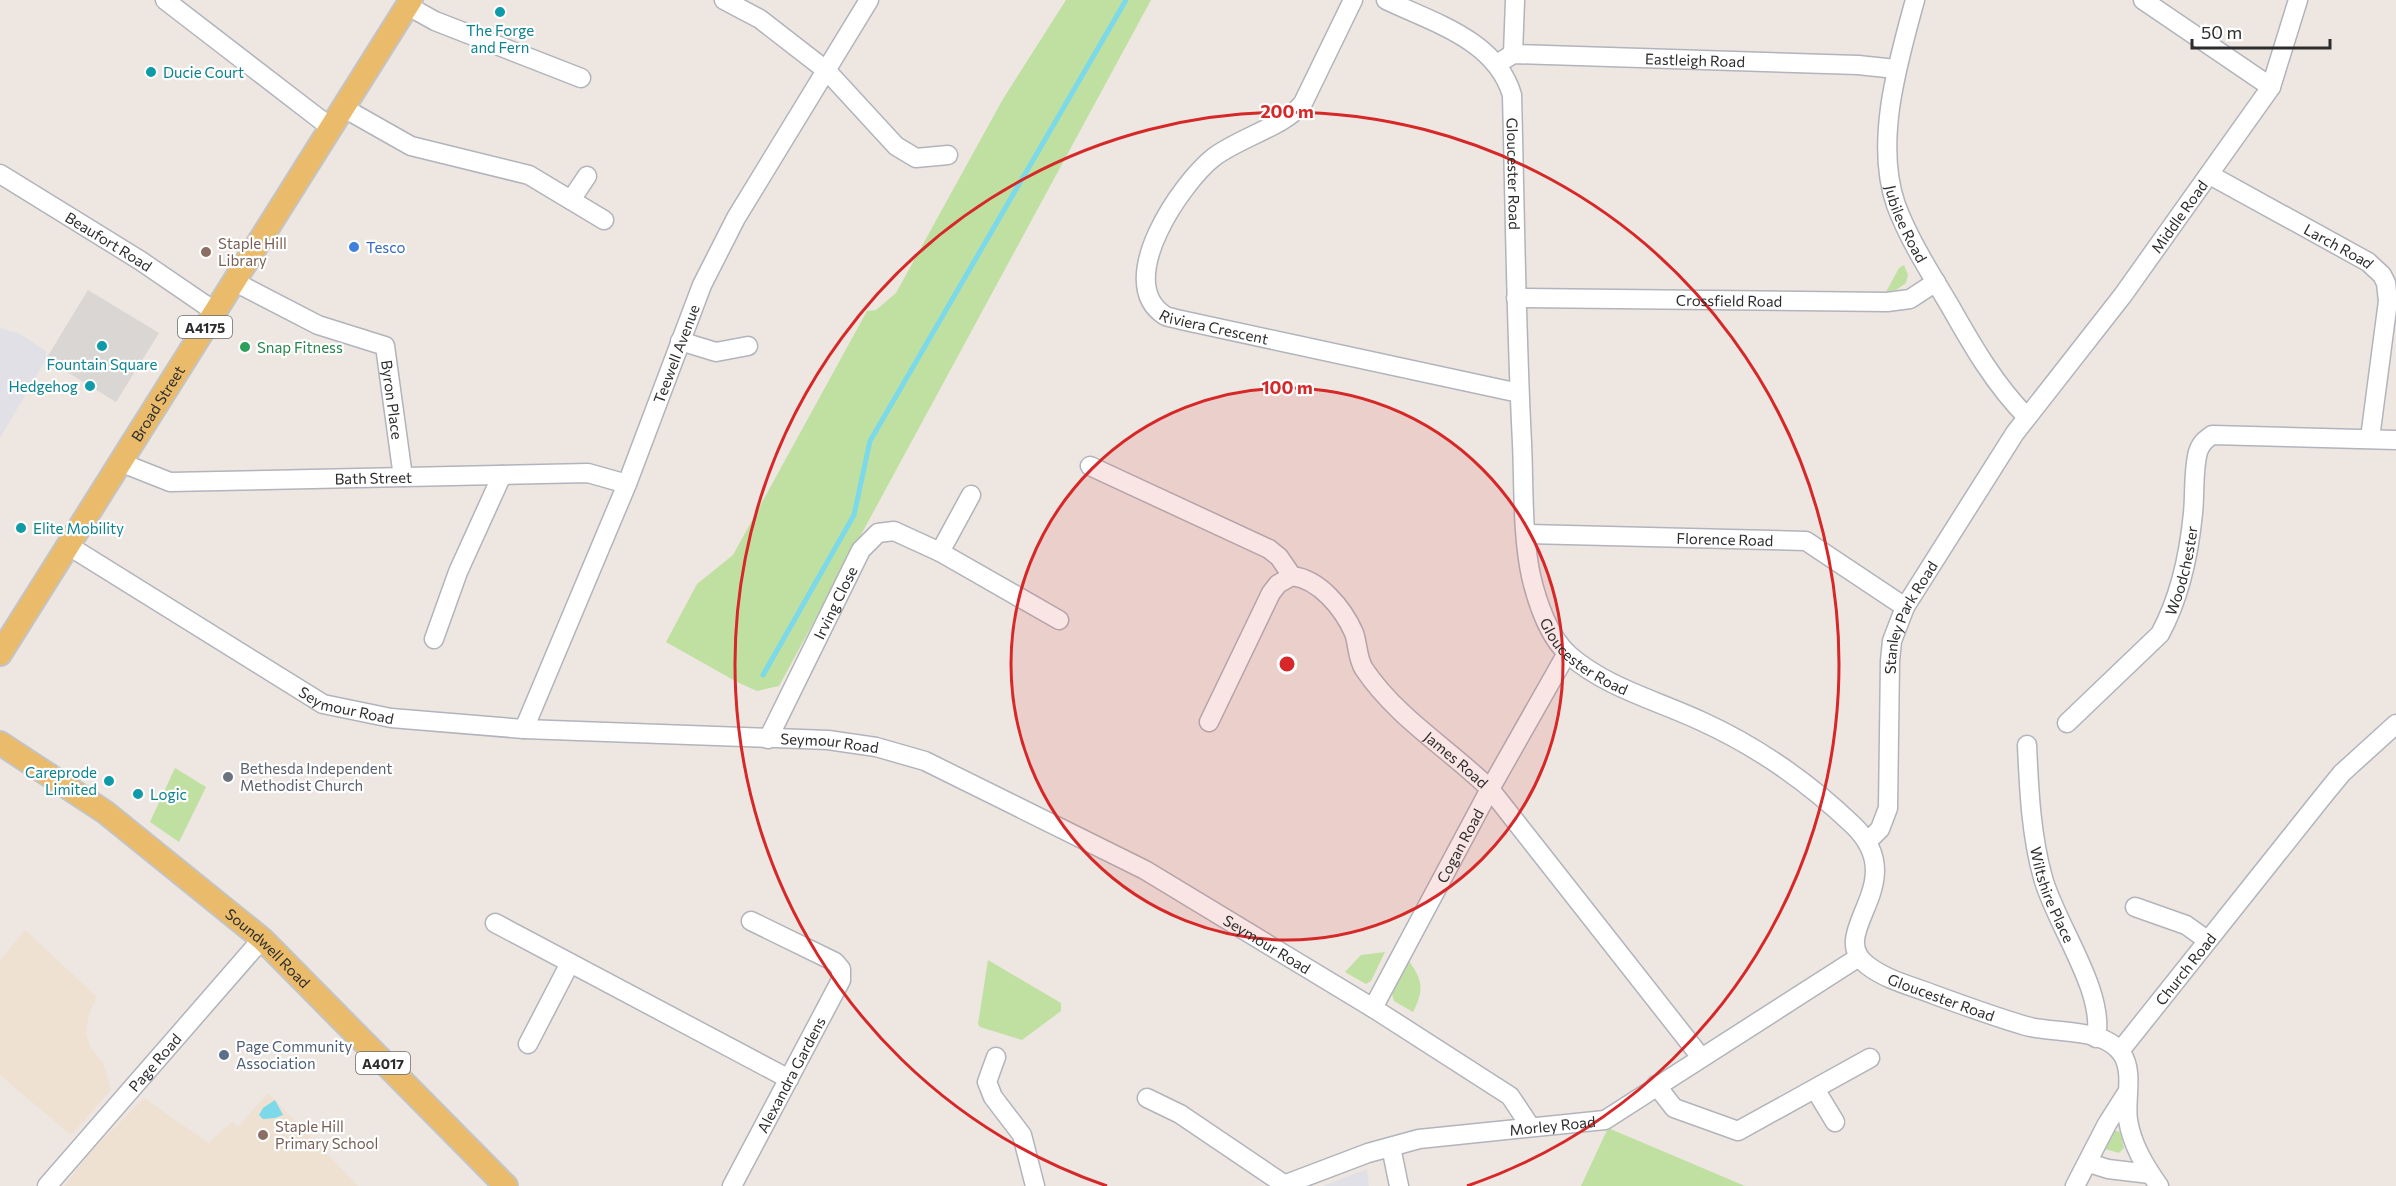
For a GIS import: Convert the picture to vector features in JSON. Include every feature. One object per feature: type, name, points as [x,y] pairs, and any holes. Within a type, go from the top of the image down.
[{"type":"main road","name":"Broad Street","points":[[0,654],[122,463],[330,126],[410,3]]},
{"type":"main road","name":"Soundwell Road","points":[[0,743],[105,812],[262,939],[506,1186]]},
{"type":"street","points":[[165,0],[330,126]]},
{"type":"street","points":[[724,0],[760,19],[827,71],[896,146],[916,158],[948,156]]},
{"type":"street","name":"Teewell Avenue","points":[[524,729],[627,484],[702,285],[736,218],[869,0]]},
{"type":"street","name":"Riviera Crescent","points":[[1353,0],[1303,103],[1287,119],[1238,140],[1212,159],[1177,199],[1161,225],[1147,263],[1146,287],[1153,303],[1164,315],[1181,320],[1520,393]]},
{"type":"street","name":"Gloucester Road","points":[[1386,0],[1480,46],[1507,76],[1512,95],[1516,298],[1530,574],[1549,626],[1567,653],[1610,684],[1703,722],[1783,767],[1853,825],[1867,842],[1874,860],[1876,883],[1856,930],[1854,942],[1859,957],[1871,968],[1902,983],[2031,1027],[2104,1039],[2120,1051]]},
{"type":"street","points":[[1497,64],[1513,54],[1515,0]]},
{"type":"street","name":"Jubilee Road","points":[[1915,0],[1896,69],[1889,131],[1890,180],[1901,216],[1936,282],[1996,382],[2027,417]]},
{"type":"street","points":[[2143,0],[2271,87]]},
{"type":"street","name":"Middle Road","points":[[2027,417],[2123,295],[2271,87],[2298,0]]},
{"type":"street","points":[[410,3],[435,21],[581,78]]},
{"type":"street","name":"Eastleigh Road","points":[[1513,54],[1858,65],[1896,69]]},
{"type":"street","points":[[342,107],[411,146],[529,175],[604,220]]},
{"type":"street","name":"Beaufort Road","points":[[0,174],[141,261],[214,311]]},
{"type":"street","name":"Larch Road","points":[[2210,175],[2358,256],[2382,275],[2386,283],[2388,301],[2370,438]]},
{"type":"street","points":[[571,200],[587,176]]},
{"type":"street","name":"Byron Place","points":[[233,281],[318,326],[385,346],[403,477]]},
{"type":"street","name":"Crossfield Road","points":[[1516,298],[1887,302],[1910,298],[1936,282]]},
{"type":"street","points":[[680,341],[716,352],[747,346]]},
{"type":"street","name":"Stanley Park Road","points":[[1867,842],[1880,829],[1888,808],[1890,661],[1892,641],[1905,606],[1940,548],[2027,417]]},
{"type":"street","name":"Woodchester","points":[[2067,723],[2160,634],[2169,616],[2178,595],[2193,515],[2197,455],[2201,443],[2212,435],[2396,440]]},
{"type":"street","name":"Bath Street","points":[[122,463],[170,482],[588,473],[627,484]]},
{"type":"street","name":"James Road","points":[[1090,466],[1269,549],[1279,557],[1292,576],[1305,578],[1326,593],[1354,633],[1361,665],[1384,697],[1404,717],[1469,769],[1490,789],[1700,1056]]},
{"type":"street","points":[[434,639],[458,572],[502,475]]},
{"type":"street","points":[[940,552],[971,495]]},
{"type":"street","name":"Irving Close","points":[[768,739],[861,550],[869,538],[878,532],[894,531],[940,552],[1059,620]]},
{"type":"street","name":"Florence Road","points":[[1527,534],[1806,541],[1905,606]]},
{"type":"street","name":"Seymour Road","points":[[69,546],[323,704],[391,718],[524,729],[852,742],[925,761],[1145,870],[1374,1008],[1510,1096],[1530,1126]]},
{"type":"street","points":[[1209,722],[1271,593],[1278,584],[1292,576]]},
{"type":"street","name":"Cogan Road","points":[[1374,1008],[1490,789],[1567,653]]},
{"type":"street","name":"Church Road","points":[[2120,1051],[2342,773],[2396,724]]},
{"type":"street","name":"Wiltshire Place","points":[[2027,745],[2029,797],[2043,876],[2052,906],[2097,1004],[2099,1022],[2096,1038]]},
{"type":"street","points":[[2135,907],[2186,925],[2207,940]]},
{"type":"street","name":"Alexandra Gardens","points":[[732,1186],[841,980],[841,969],[835,962],[751,921]]},
{"type":"street","points":[[495,923],[789,1079]]},
{"type":"street","name":"Page Road","points":[[47,1186],[262,939]]},
{"type":"street","name":"Morley Road","points":[[1283,1185],[1419,1139],[1605,1120],[1700,1056],[1859,957]]},
{"type":"street","points":[[528,1044],[570,963]]},
{"type":"street","points":[[2120,1051],[2127,1066],[2126,1094],[2131,1136],[2155,1180]]},
{"type":"street","points":[[996,1057],[987,1082],[993,1097],[1022,1135],[1035,1186]]},
{"type":"street","points":[[1656,1085],[1674,1108],[1738,1131],[1870,1059]]},
{"type":"street","points":[[1815,1089],[1835,1122]]},
{"type":"street","points":[[2075,1186],[2107,1124],[2126,1094]]},
{"type":"street","points":[[1147,1098],[1180,1114],[1283,1185]]},
{"type":"street","points":[[1392,1147],[1399,1186]]},
{"type":"street","points":[[2088,1162],[2155,1180]]},
{"type":"shaded area","name":"Fountain Square","points":[[88,290],[159,333],[116,402],[46,359]]},
{"type":"shaded area","points":[[0,328],[20,334],[46,351],[46,359],[0,438]]},
{"type":"shaded area","points":[[25,930],[97,997],[89,1013],[86,1032],[90,1047],[103,1063],[111,1090],[71,1135],[0,1075],[0,961]]},
{"type":"shaded area","name":"Staple Hill Primary School","points":[[268,1093],[358,1186],[64,1186],[89,1153],[144,1098],[208,1143],[232,1122],[238,1127]]},
{"type":"shaded area","points":[[1367,1169],[1369,1186],[1323,1186]]},
{"type":"green space","points":[[1066,0],[1151,0],[779,686],[757,691],[737,682],[666,642],[697,584],[733,555],[867,311],[876,310],[896,293],[1003,99]]},
{"type":"green space","points":[[1904,265],[1908,275],[1906,283],[1896,290],[1886,292],[1899,268]]},
{"type":"green space","points":[[175,768],[206,787],[179,842],[150,822]]},
{"type":"green space","points":[[1385,952],[1371,981],[1366,984],[1345,972],[1361,955]]},
{"type":"green space","points":[[988,960],[1061,1003],[1061,1011],[1022,1040],[980,1027],[978,1024]]},
{"type":"green space","points":[[1409,961],[1417,974],[1420,986],[1419,998],[1413,1012],[1394,1001],[1392,994]]},
{"type":"green space","points":[[1608,1128],[1745,1186],[1581,1186]]},
{"type":"green space","points":[[2114,1130],[2120,1132],[2124,1148],[2119,1153],[2105,1149],[2104,1146]]},
{"type":"water","points":[[275,1100],[283,1115],[263,1119],[259,1115],[263,1108]]},
{"type":"waterway","points":[[763,675],[854,515],[870,441],[1126,0]]},
{"type":"place","name":"The Forge and Fern","points":[[500,12]]},
{"type":"place","name":"Ducie Court","points":[[151,72]]},
{"type":"place","name":"Tesco","points":[[354,247]]},
{"type":"place","name":"Staple Hill Library","points":[[206,252]]},
{"type":"place","name":"Fountain Square","points":[[102,346]]},
{"type":"place","name":"Snap Fitness","points":[[245,347]]},
{"type":"place","name":"Hedgehog","points":[[90,386]]},
{"type":"place","name":"Elite Mobility","points":[[21,528]]},
{"type":"place","name":"Bethesda Independent Methodist Church","points":[[228,777]]},
{"type":"place","name":"Careprode Limited","points":[[109,781]]},
{"type":"place","name":"Logic","points":[[138,794]]},
{"type":"place","name":"Page Community Association","points":[[224,1055]]},
{"type":"place","name":"Staple Hill Primary School","points":[[263,1135]]}]
